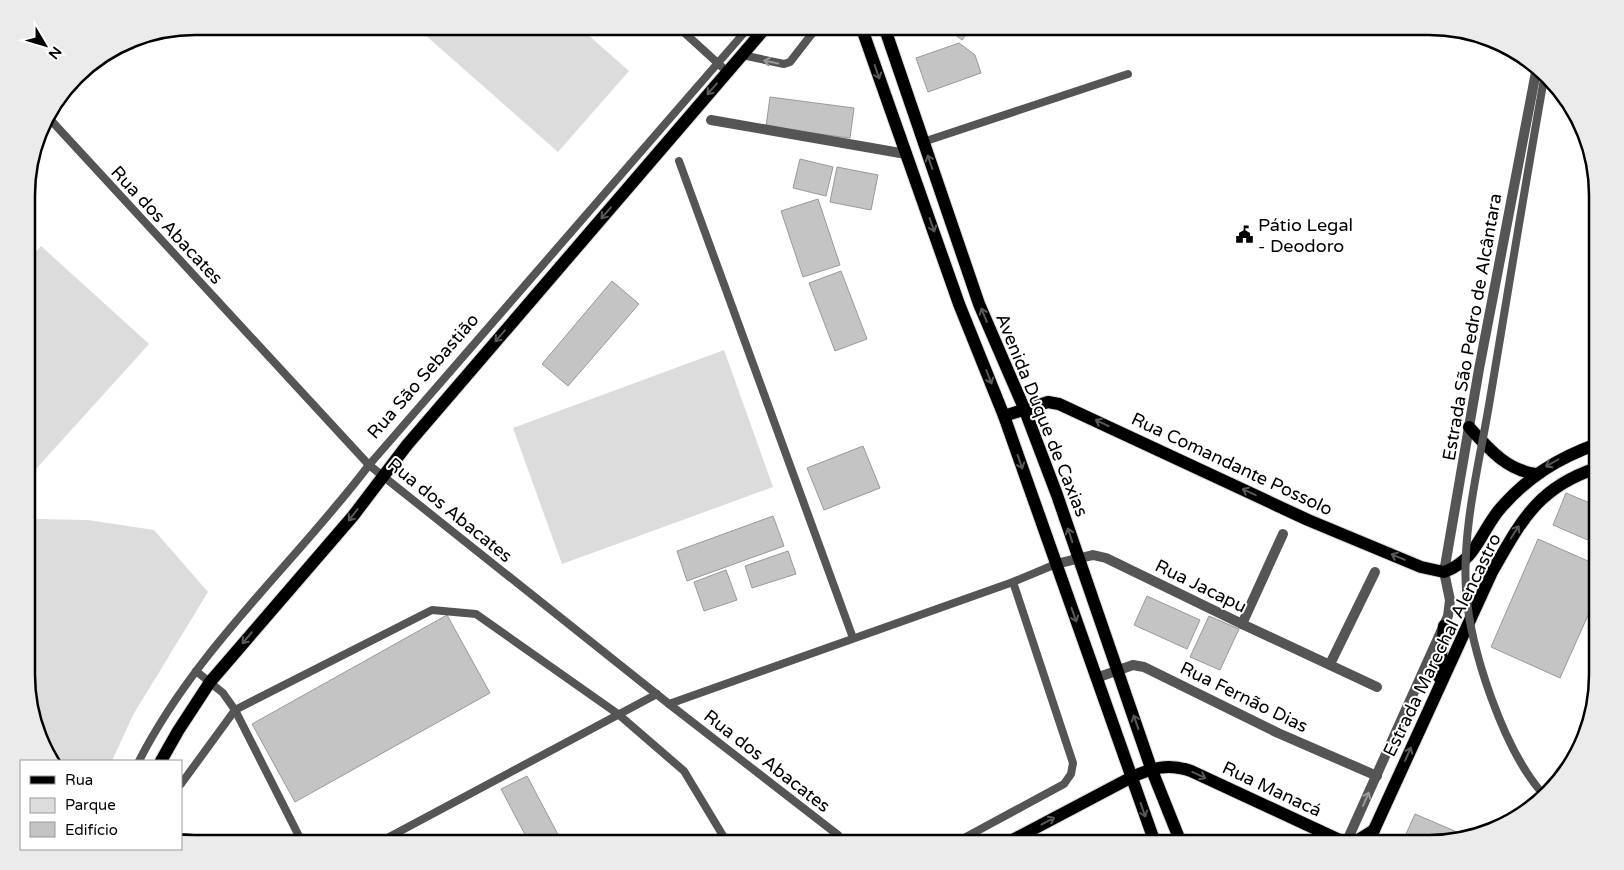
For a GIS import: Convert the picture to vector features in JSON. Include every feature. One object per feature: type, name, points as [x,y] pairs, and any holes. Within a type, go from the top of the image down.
[{"type":"main road","name":"Rua São Sebastião","points":[[162,760],[210,682],[353,516],[382,475],[723,68],[742,55],[759,35]]},
{"type":"main road","name":"Avenida Duque de Caxias","points":[[864,35],[960,304],[1004,416],[1152,835]]},
{"type":"main road","name":"Avenida Duque de Caxias","points":[[887,35],[979,304],[1024,408],[1178,835]]},
{"type":"main road","name":"Rua Comandante Possolo","points":[[1004,416],[1024,408],[1048,402],[1072,409],[1308,520],[1421,567],[1444,572]]},
{"type":"main road","points":[[1469,427],[1505,463],[1523,473],[1536,474]]},
{"type":"main road","name":"Estrada Marechal Alencastro","points":[[1444,572],[1463,562],[1499,511],[1536,474],[1554,462],[1589,447]]},
{"type":"main road","name":"Estrada Marechal Alencastro","points":[[1372,835],[1492,572],[1526,516],[1548,492],[1566,480],[1589,471]]},
{"type":"main road","points":[[1439,685],[1444,626]]},
{"type":"main road","name":"Rua Manacá","points":[[1152,768],[1171,766],[1191,771],[1329,835]]},
{"type":"main road","points":[[1022,835],[1152,768]]},
{"type":"main road","points":[[1363,835],[1374,830]]},
{"type":"street","name":"Estrada São Pedro de Alcântara","points":[[1444,572],[1469,427],[1535,76]]},
{"type":"street","points":[[712,120],[906,154]]},
{"type":"street","points":[[1242,624],[1283,534]]},
{"type":"street","name":"Rua Jacapu","points":[[1056,564],[1078,557],[1093,555],[1106,558],[1377,687]]},
{"type":"street","points":[[1330,664],[1375,572]]},
{"type":"street","name":"Estrada Marechal Alencastro","points":[[1350,835],[1444,626],[1450,600],[1444,572]]},
{"type":"street","name":"Rua Fernão Dias","points":[[1096,678],[1117,669],[1133,665],[1144,667],[1278,733],[1377,776]]},
{"type":"lane","points":[[688,35],[723,68]]},
{"type":"lane","name":"Rua São Sebastião","points":[[140,760],[168,711],[196,671],[341,502],[369,465],[723,68],[744,35]]},
{"type":"lane","points":[[742,55],[784,64],[790,62],[811,35]]},
{"type":"lane","points":[[923,142],[1128,74]]},
{"type":"lane","points":[[1540,789],[1517,754],[1496,709],[1475,643],[1466,588],[1472,511],[1543,83]]},
{"type":"lane","name":"Rua dos Abacates","points":[[53,122],[369,465],[669,704],[838,835]]},
{"type":"lane","points":[[680,161],[853,638]]},
{"type":"lane","points":[[669,704],[1013,582],[1056,564]]},
{"type":"lane","points":[[970,835],[1064,784],[1071,774],[1073,763],[1013,582]]},
{"type":"lane","points":[[182,783],[235,710],[432,610],[476,614],[618,714],[684,771],[723,835]]},
{"type":"lane","points":[[196,671],[224,693],[235,710],[298,835]]},
{"type":"lane","points":[[393,835],[657,694]]},
{"type":"green space","points":[[425,35],[588,35],[629,71],[558,152]]},
{"type":"green space","points":[[41,246],[149,344],[35,470],[35,253]]},
{"type":"green space","points":[[724,350],[773,487],[562,564],[513,428]]},
{"type":"green space","points":[[35,519],[88,520],[154,530],[208,592],[133,715],[112,760],[60,760],[47,736],[40,716],[36,696],[35,675]]},
{"type":"building","points":[[956,35],[966,35],[962,40]]},
{"type":"building","points":[[959,43],[975,55],[981,73],[928,92],[916,58]]},
{"type":"building","points":[[770,97],[854,108],[850,138],[766,127]]},
{"type":"building","points":[[800,159],[833,167],[826,196],[793,188]]},
{"type":"building","points":[[837,167],[878,175],[871,210],[830,202]]},
{"type":"building","points":[[818,199],[840,265],[803,277],[781,211]]},
{"type":"building","points":[[841,271],[867,339],[835,351],[809,283]]},
{"type":"building","points":[[612,281],[639,304],[568,386],[542,364]]},
{"type":"building","points":[[863,446],[880,488],[824,510],[807,468]]},
{"type":"building","points":[[1566,493],[1589,503],[1589,541],[1553,525]]},
{"type":"building","points":[[773,516],[784,546],[687,581],[677,551]]},
{"type":"building","points":[[1538,539],[1589,561],[1589,613],[1560,678],[1491,647]]},
{"type":"building","points":[[788,551],[796,574],[752,588],[745,566]]},
{"type":"building","points":[[726,570],[737,600],[704,611],[694,582]]},
{"type":"building","points":[[1147,596],[1200,620],[1187,649],[1134,625]]},
{"type":"building","points":[[447,615],[490,693],[295,802],[252,724]]},
{"type":"building","points":[[1209,616],[1239,629],[1220,670],[1190,657]]},
{"type":"building","points":[[527,776],[558,835],[525,835],[501,789]]},
{"type":"building","points":[[1415,814],[1458,832],[1439,835],[1406,835]]},
{"type":"place","name":"Pátio Legal - Deodoro","points":[[1244,235]]}]
